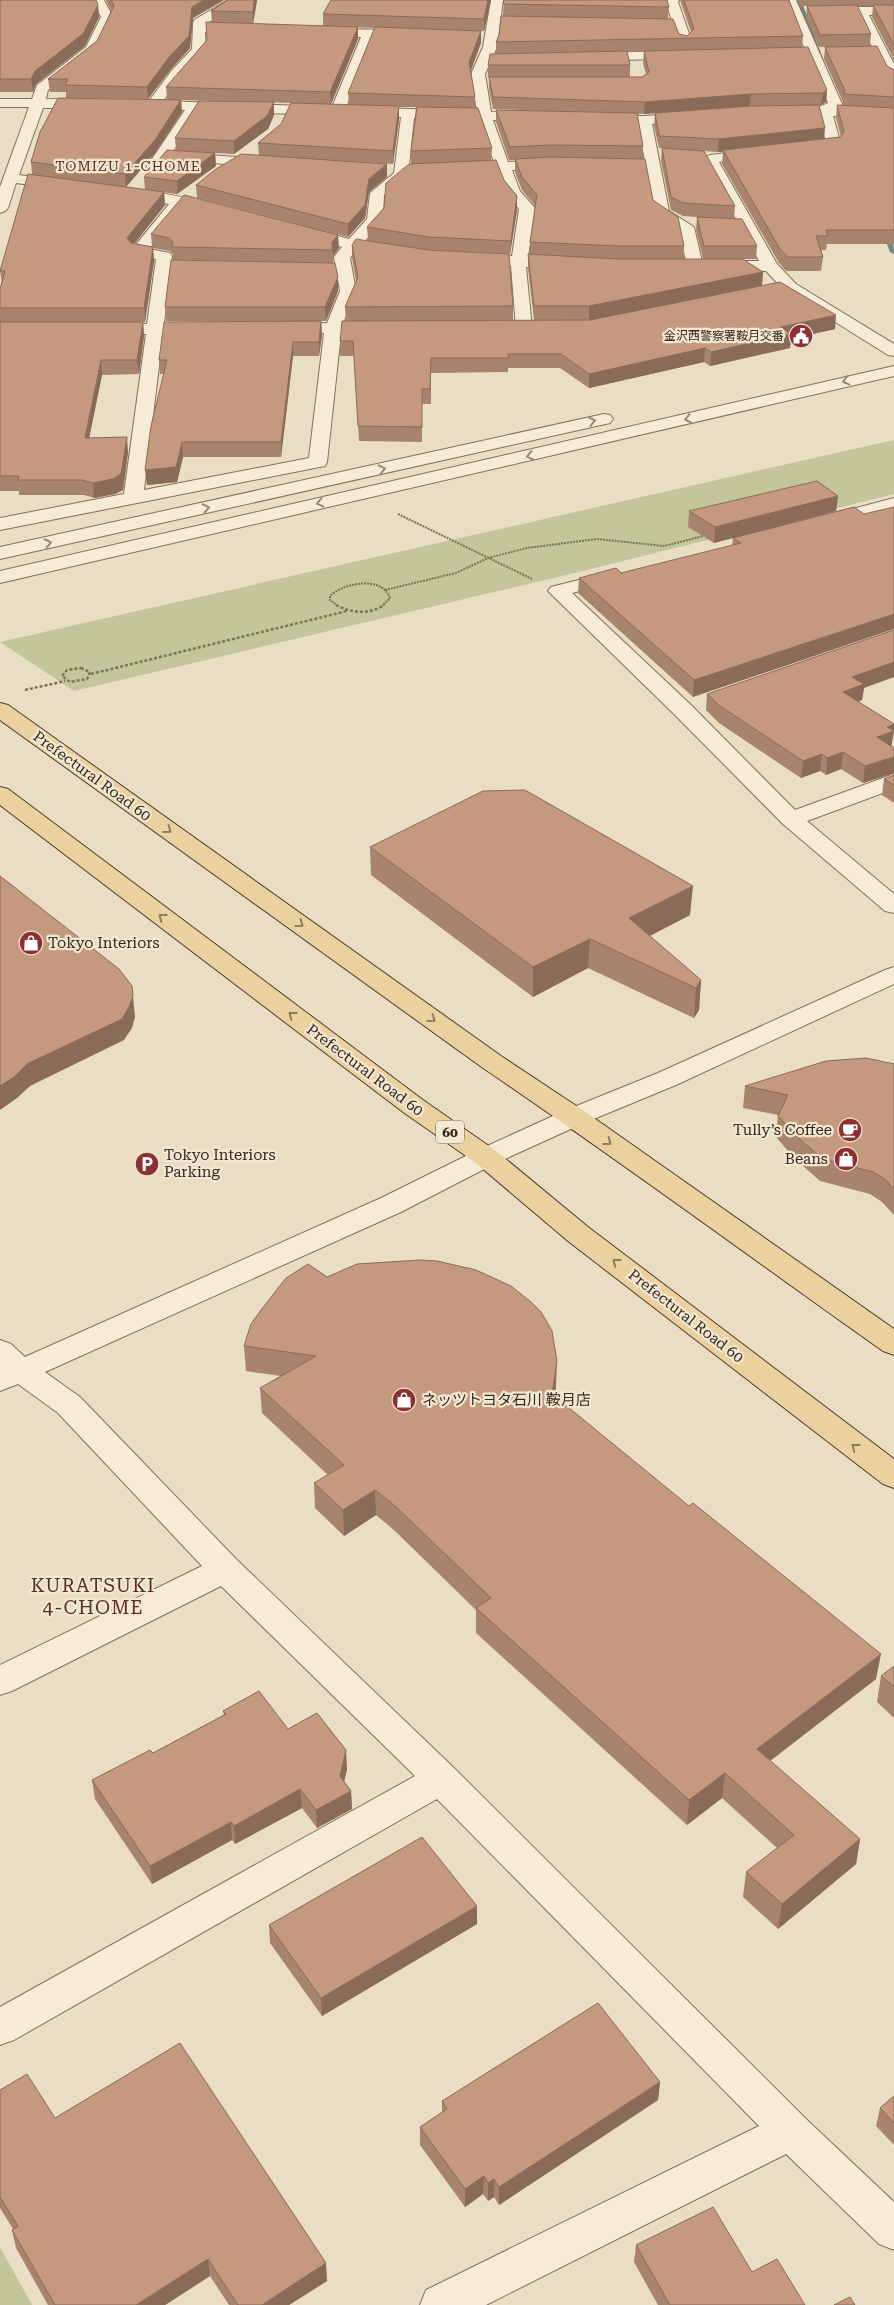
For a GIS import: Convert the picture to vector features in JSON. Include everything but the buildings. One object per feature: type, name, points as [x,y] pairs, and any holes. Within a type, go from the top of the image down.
[{"type":"main road","name":"Prefectural Road 60","points":[[0,710],[484,1056],[574,1116],[660,1180],[894,1344]]},
{"type":"main road","name":"Prefectural Road 60","points":[[0,794],[413,1106],[486,1157],[578,1234],[894,1476]]},
{"type":"street","points":[[0,208],[42,88],[92,49],[107,17],[98,0]]},
{"type":"street","points":[[152,105],[177,73],[199,50],[199,23],[236,0]]},
{"type":"street","points":[[497,0],[499,22],[485,37],[490,47],[490,60],[478,74],[484,83],[485,116],[502,166],[513,192],[527,208],[518,270],[524,328]]},
{"type":"street","points":[[574,58],[691,55],[669,0]]},
{"type":"street","points":[[825,111],[835,104],[808,53],[792,6],[861,11],[894,11]]},
{"type":"street","points":[[861,11],[894,78]]},
{"type":"street","points":[[621,24],[679,25]]},
{"type":"street","points":[[200,28],[259,30]]},
{"type":"street","points":[[309,31],[425,35]]},
{"type":"street","points":[[338,112],[369,33]]},
{"type":"street","points":[[864,52],[882,52]]},
{"type":"street","points":[[808,53],[828,53]]},
{"type":"street","points":[[633,56],[638,74]]},
{"type":"street","points":[[0,103],[105,104]]},
{"type":"street","points":[[134,105],[545,118]]},
{"type":"street","points":[[130,194],[163,156],[194,107]]},
{"type":"street","points":[[278,125],[285,110]]},
{"type":"street","points":[[825,111],[834,145],[710,159],[770,266],[790,287],[894,352]]},
{"type":"street","points":[[769,112],[825,111],[894,116]]},
{"type":"street","points":[[318,462],[333,328],[348,291],[342,257],[375,220],[377,193],[401,175],[408,113]]},
{"type":"street","points":[[585,119],[644,120],[702,116]]},
{"type":"street","points":[[644,120],[662,213],[686,227],[695,266]]},
{"type":"street","points":[[218,173],[257,148]]},
{"type":"street","points":[[597,165],[652,160],[670,155]]},
{"type":"street","points":[[163,156],[277,164]]},
{"type":"street","points":[[698,157],[717,158]]},
{"type":"street","points":[[447,168],[569,164]]},
{"type":"street","points":[[383,170],[420,170]]},
{"type":"street","points":[[11,178],[75,187]]},
{"type":"street","points":[[133,499],[164,256],[138,252],[181,201],[196,189]]},
{"type":"street","points":[[112,192],[181,201],[226,211]]},
{"type":"street","points":[[680,223],[699,224]]},
{"type":"street","points":[[728,225],[748,226]]},
{"type":"street","points":[[289,228],[352,245],[400,253]]},
{"type":"street","points":[[456,258],[578,264]]},
{"type":"street","points":[[675,266],[770,266]]},
{"type":"street","points":[[162,268],[182,268]]},
{"type":"street","points":[[325,269],[344,270]]},
{"type":"street","points":[[771,291],[790,287]]},
{"type":"street","points":[[303,328],[391,327]]},
{"type":"street","points":[[86,329],[213,328]]},
{"type":"street","points":[[505,328],[542,328]]},
{"type":"street","points":[[872,358],[894,352]]},
{"type":"street","points":[[0,577],[894,371]]},
{"type":"street","points":[[0,553],[620,415]]},
{"type":"street","points":[[318,462],[357,495]]},
{"type":"street","points":[[0,524],[318,462]]},
{"type":"street","points":[[808,526],[894,504]]},
{"type":"street","points":[[558,591],[635,571]]},
{"type":"street","points":[[558,591],[692,706],[791,819],[894,906]]},
{"type":"street","points":[[791,819],[894,781]]},
{"type":"street","points":[[7,1367],[391,1205],[486,1157],[574,1116],[667,1079],[894,975]]},
{"type":"street","points":[[7,1367],[69,1405],[225,1569],[441,1778],[791,2130],[894,2230]]},
{"type":"street","points":[[0,1682],[225,1569]]},
{"type":"street","points":[[0,2027],[441,1778]]},
{"type":"street","points":[[441,2305],[791,2130]]},
{"type":"path","points":[[357,495],[558,591]]},
{"type":"path","points":[[347,611],[334,605],[330,600],[334,591],[349,585],[369,584],[385,590],[456,573],[488,558],[527,548],[569,542],[596,539],[664,546],[711,534]]},
{"type":"path","points":[[19,692],[66,680],[80,682],[88,679],[91,674],[347,611],[366,612],[383,607],[390,598],[385,590]]},
{"type":"path","points":[[66,680],[62,674],[71,668],[85,668],[91,674]]},
{"type":"green space","points":[[894,440],[894,494],[558,577],[74,691],[0,642]]},
{"type":"green space","points":[[0,2247],[32,2305],[0,2305]]},
{"type":"waterway","points":[[798,0],[823,63]]},
{"type":"waterway","points":[[885,229],[894,252]]},
{"type":"place","name":"金沢西警察署鞍月交番","points":[[801,336]]},
{"type":"place","name":"Tokyo Interiors","points":[[31,943]]},
{"type":"place","name":"Tully’s Coffee","points":[[850,1130]]},
{"type":"place","name":"Beans","points":[[846,1159]]},
{"type":"place","name":"Tokyo Interiors Parking","points":[[147,1164]]},
{"type":"place","name":"ネッツトヨタ石川 鞍月店","points":[[404,1400]]},
{"type":"district","name":"TOMIZU 1-CHOME","points":[[128,166]]},
{"type":"district","name":"KURATSUKI 4-CHOME","points":[[93,1596]]}]
